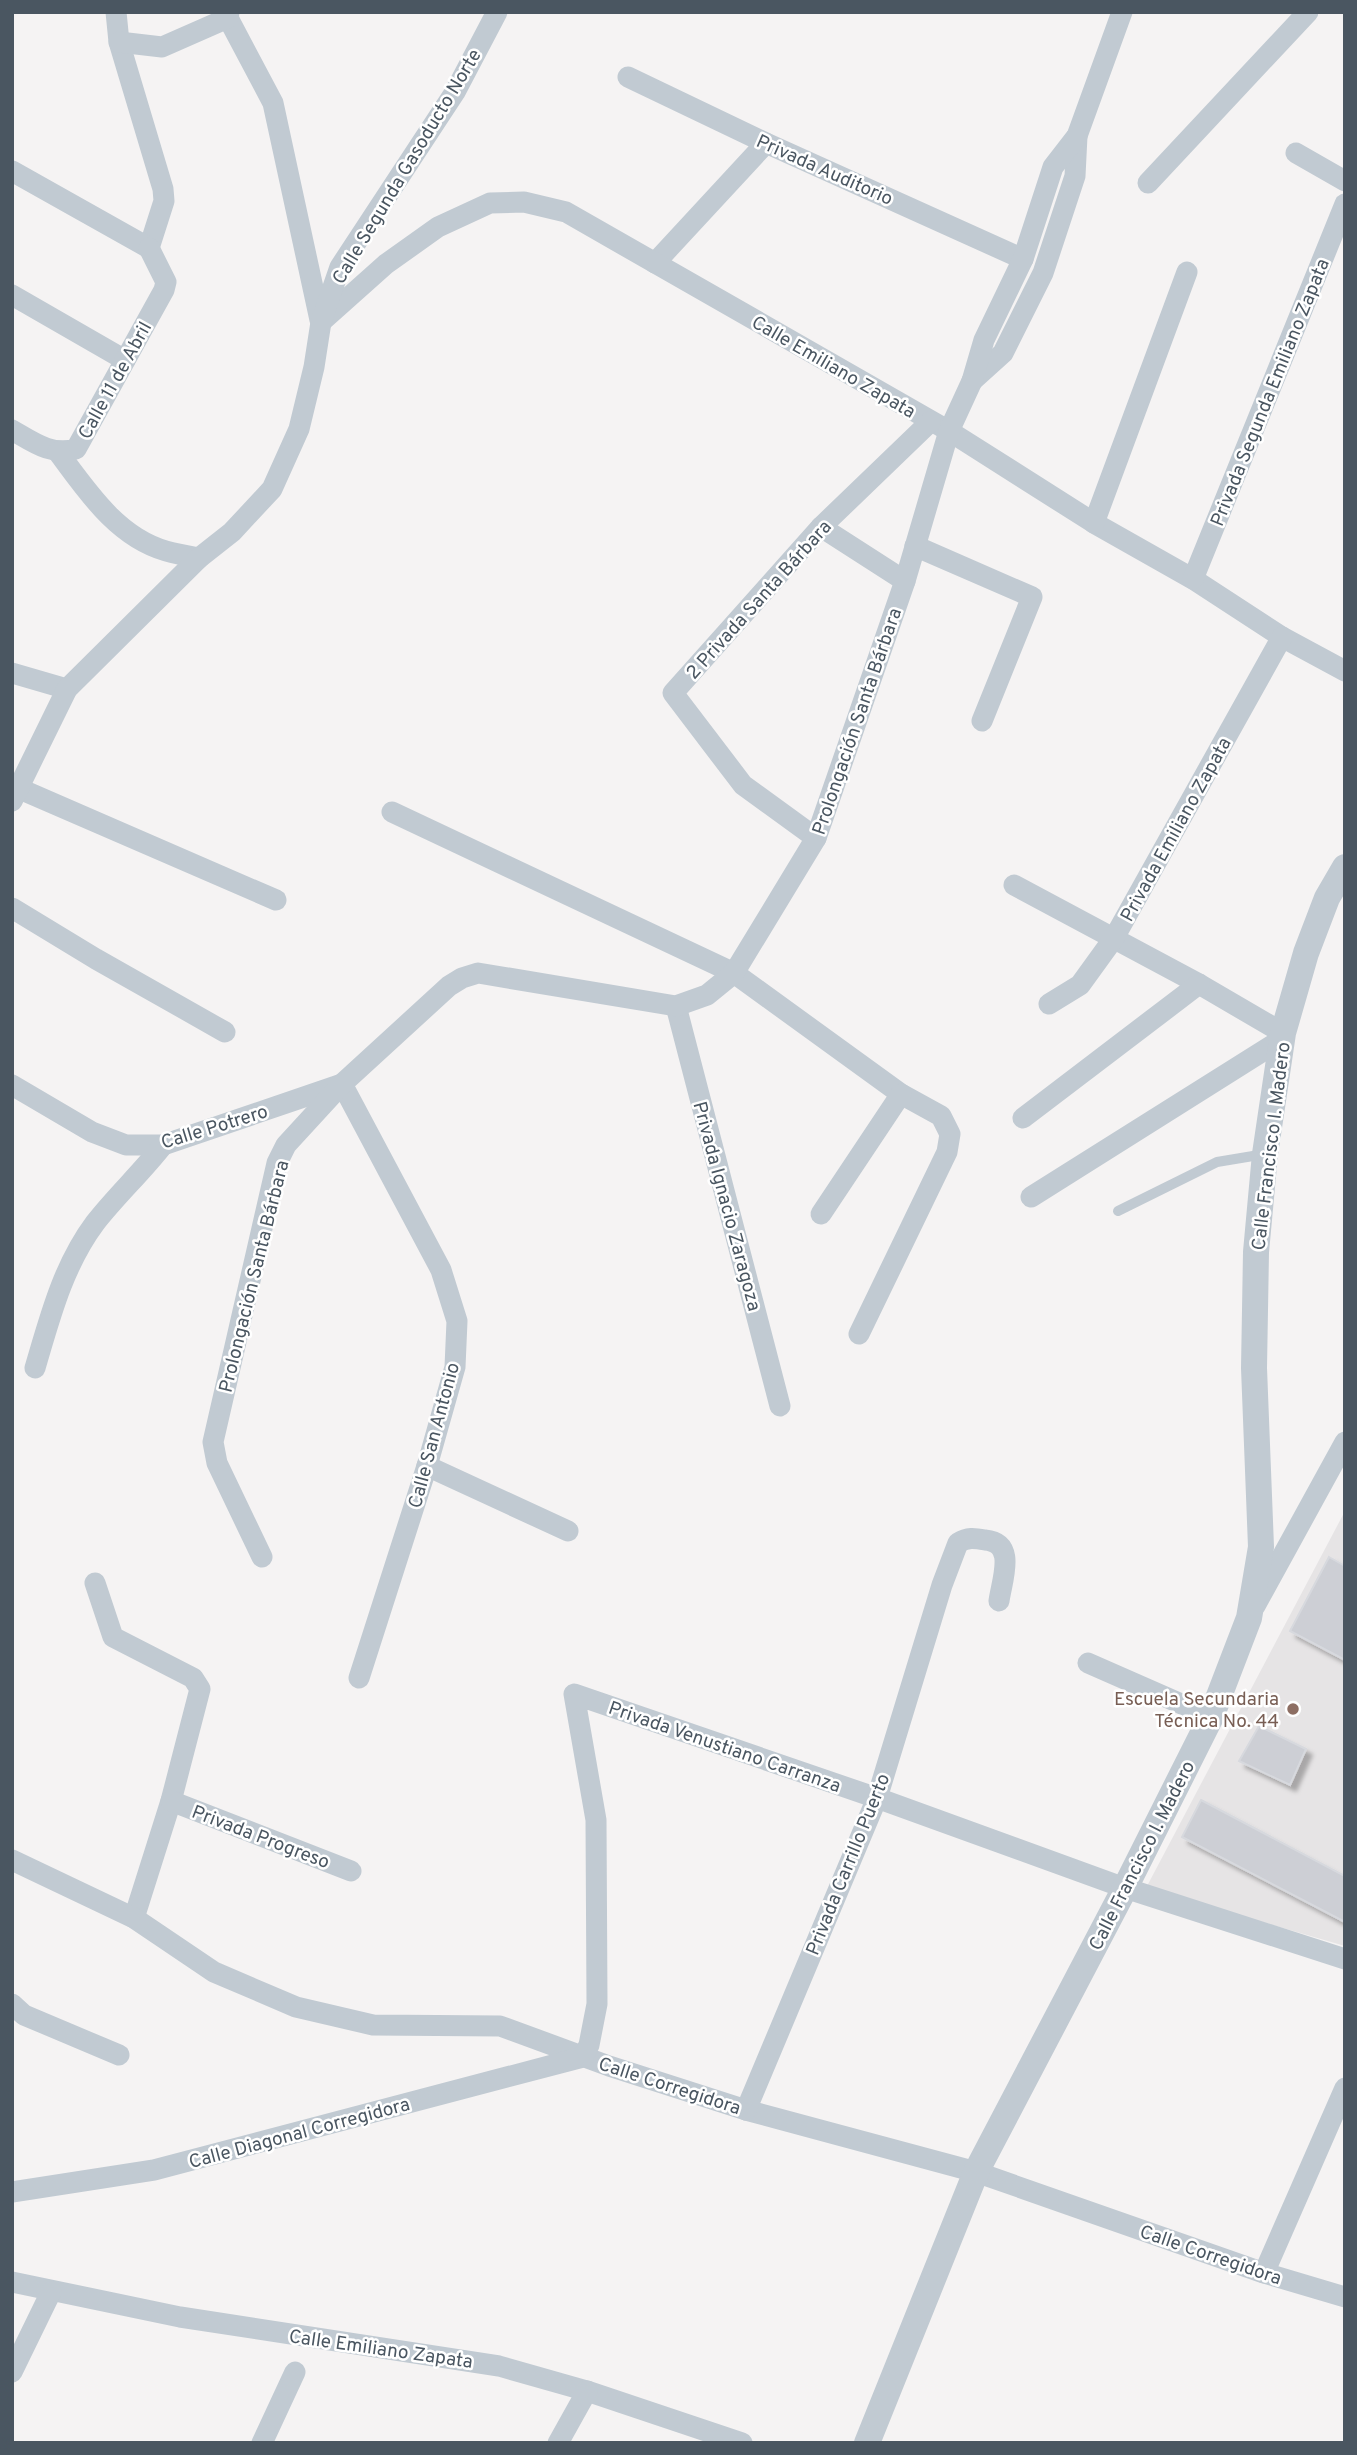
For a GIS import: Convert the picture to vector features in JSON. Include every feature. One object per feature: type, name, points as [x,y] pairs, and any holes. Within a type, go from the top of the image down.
[{"type":"street","points":[[12,172],[149,247],[164,201],[163,189],[119,43],[116,12]]},
{"type":"street","name":"Calle Segunda Gasoducto Norte","points":[[67,689],[199,558],[232,533],[272,489],[299,429],[314,367],[321,322],[340,267],[455,92],[497,12]]},
{"type":"street","name":"Prolongación Santa Bárbara","points":[[262,1557],[217,1463],[212,1441],[277,1163],[286,1145],[342,1084],[450,986],[463,978],[478,973],[676,1006],[707,995],[734,973],[816,838],[905,582],[940,426],[972,382],[1003,353],[1043,273],[1075,176],[1077,136],[1122,12]]},
{"type":"street","points":[[1148,183],[1308,12]]},
{"type":"street","points":[[119,43],[163,47],[228,15],[273,103],[321,322]]},
{"type":"street","name":"Privada Auditorio","points":[[628,77],[766,143],[1023,259]]},
{"type":"street","name":"Prolongación Santa Bárbara","points":[[972,382],[984,340],[1023,259],[1053,167],[1077,136]]},
{"type":"street","points":[[655,263],[766,143]]},
{"type":"street","points":[[1296,153],[1345,181]]},
{"type":"street","name":"Calle Emiliano Zapata","points":[[321,322],[386,264],[439,227],[490,203],[524,202],[566,212],[940,426],[1094,523],[1192,579],[1282,637],[1345,671]]},
{"type":"street","name":"Privada Segunda Emiliano Zapata","points":[[1192,579],[1345,204]]},
{"type":"street","name":"Calle 11 de Abril","points":[[12,430],[46,449],[58,452],[76,450],[164,290],[166,282],[149,247]]},
{"type":"street","points":[[1094,523],[1187,272]]},
{"type":"street","points":[[12,295],[125,360]]},
{"type":"street","name":"2 Privada Santa Bárbara","points":[[816,838],[743,785],[673,693],[821,527],[940,426]]},
{"type":"street","points":[[58,452],[83,487],[114,522],[165,551],[199,558]]},
{"type":"street","points":[[821,527],[905,582]]},
{"type":"street","points":[[915,546],[1032,597],[982,721]]},
{"type":"street","name":"Privada Emiliano Zapata","points":[[1049,1004],[1080,985],[1114,938],[1282,637]]},
{"type":"street","points":[[12,673],[67,689],[16,795],[276,900]]},
{"type":"street","points":[[392,812],[734,973],[901,1094],[941,1116],[950,1134],[947,1152],[859,1334]]},
{"type":"street","name":"Calle Francisco I. Madero","points":[[867,2443],[976,2172],[1211,1717],[1249,1618],[1261,1547],[1254,1368],[1256,1252],[1265,1154],[1283,1036],[1306,953],[1336,901],[1345,867]]},
{"type":"street","points":[[1014,885],[1199,984],[1283,1036],[1031,1198]]},
{"type":"street","points":[[12,908],[225,1032]]},
{"type":"street","points":[[1023,1118],[1199,984]]},
{"type":"street","name":"Privada Ignacio Zaragoza","points":[[676,1006],[780,1406]]},
{"type":"street","name":"Calle Potrero","points":[[12,1085],[92,1132],[126,1145],[163,1145],[342,1084]]},
{"type":"street","name":"Calle San Antonio","points":[[342,1084],[441,1270],[457,1321],[455,1367],[427,1466],[359,1678]]},
{"type":"street","points":[[821,1214],[901,1094]]},
{"type":"street","points":[[36,1368],[51,1313],[68,1267],[95,1223],[163,1145]]},
{"type":"street","points":[[1249,1618],[1345,1442]]},
{"type":"street","points":[[427,1466],[568,1531]]},
{"type":"street","name":"Privada Carrillo Puerto","points":[[746,2110],[877,1798],[958,1542],[967,1538],[994,1541],[1004,1548],[1006,1558],[999,1601]]},
{"type":"street","name":"Privada Progreso","points":[[95,1583],[113,1637],[193,1678],[200,1689],[171,1801],[134,1918]]},
{"type":"street","points":[[1088,1663],[1211,1717]]},
{"type":"street","name":"Privada Venustiano Carranza","points":[[583,2057],[589,2045],[597,2004],[596,1820],[574,1694],[877,1798],[1125,1888],[1345,1959]]},
{"type":"street","name":"Privada Progreso","points":[[171,1801],[351,1871]]},
{"type":"street","name":"Calle Corregidora","points":[[12,1860],[134,1918],[214,1972],[296,2007],[373,2025],[500,2026],[583,2057],[746,2110],[976,2172],[1264,2273],[1345,2297]]},
{"type":"street","points":[[12,2004],[24,2015],[119,2055]]},
{"type":"street","name":"Calle Diagonal Corregidora","points":[[12,2192],[154,2170],[583,2057]]},
{"type":"street","points":[[1264,2273],[1345,2088]]},
{"type":"street","name":"Calle Emiliano Zapata","points":[[12,2282],[194,2320],[499,2366],[587,2391],[741,2443]]},
{"type":"street","points":[[12,2372],[51,2292]]},
{"type":"street","points":[[262,2443],[295,2372]]},
{"type":"street","points":[[558,2443],[587,2391]]},
{"type":"lane","points":[[1118,1212],[1217,1162],[1265,1154]]},
{"type":"shaded area","name":"Escuela Secundaria Técnica No. 44","points":[[1345,1511],[1345,1946],[1146,1888]]},
{"type":"building","points":[[1329,1557],[1345,1566],[1345,1660],[1290,1631]]},
{"type":"building","points":[[1259,1726],[1306,1749],[1290,1785],[1239,1761]]},
{"type":"building","points":[[1201,1800],[1345,1876],[1345,1922],[1182,1837]]},
{"type":"place","name":"Escuela Secundaria Técnica No. 44","points":[[1293,1709]]}]
